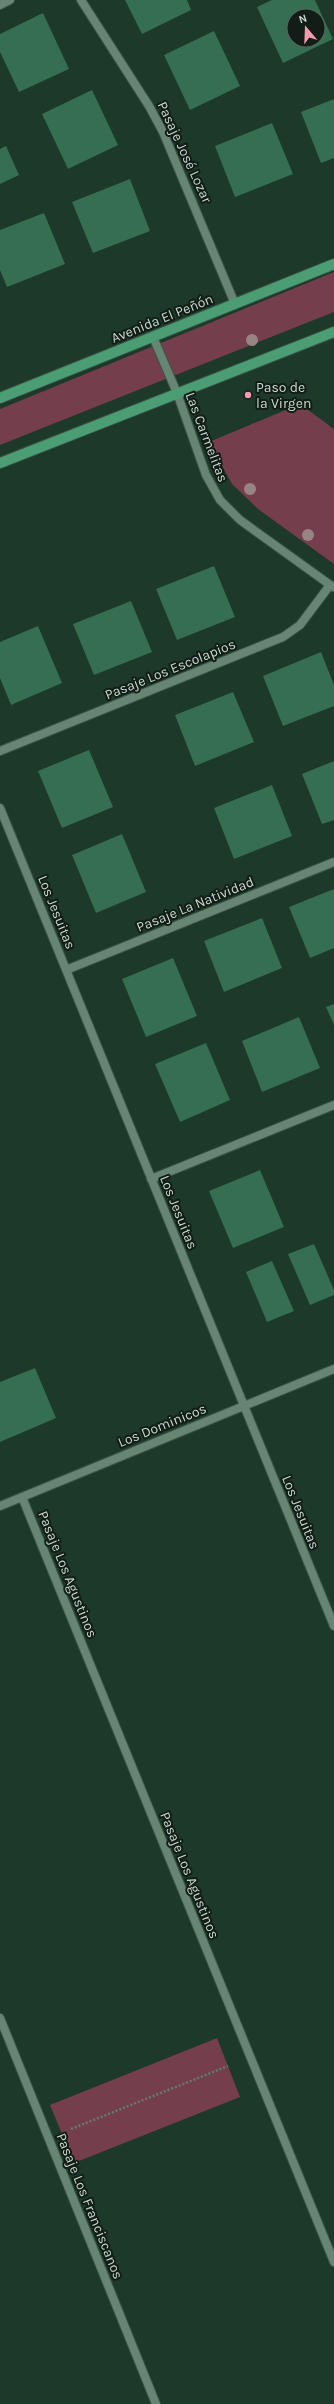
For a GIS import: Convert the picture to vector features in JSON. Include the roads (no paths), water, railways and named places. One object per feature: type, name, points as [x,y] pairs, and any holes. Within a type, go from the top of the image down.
[{"type":"main road","name":"Avenida El Peñón","points":[[0,398],[153,338],[334,264]]},
{"type":"main road","points":[[0,463],[334,332]]},
{"type":"street","points":[[0,5],[10,0]]},
{"type":"street","name":"Pasaje José Lozar","points":[[81,0],[149,106],[163,132],[235,304]]},
{"type":"street","name":"Las Carmelitas","points":[[153,338],[177,393],[206,475],[220,500],[240,520],[332,586]]},
{"type":"street","name":"Pasaje Los Escolapios","points":[[0,751],[283,637],[300,625],[332,586]]},
{"type":"street","name":"Los Jesuitas","points":[[0,808],[334,1626]]},
{"type":"street","name":"Pasaje La Natividad","points":[[66,970],[334,862]]},
{"type":"street","points":[[152,1179],[334,1105]]},
{"type":"street","name":"Los Dominicos","points":[[0,1506],[334,1369]]},
{"type":"street","name":"Pasaje Los Agustinos","points":[[22,1497],[334,2262]]},
{"type":"street","name":"Pasaje Los Franciscanos","points":[[0,2018],[156,2404]]},
{"type":"place","name":"Paso de la Virgen","points":[[248,395]]}]
